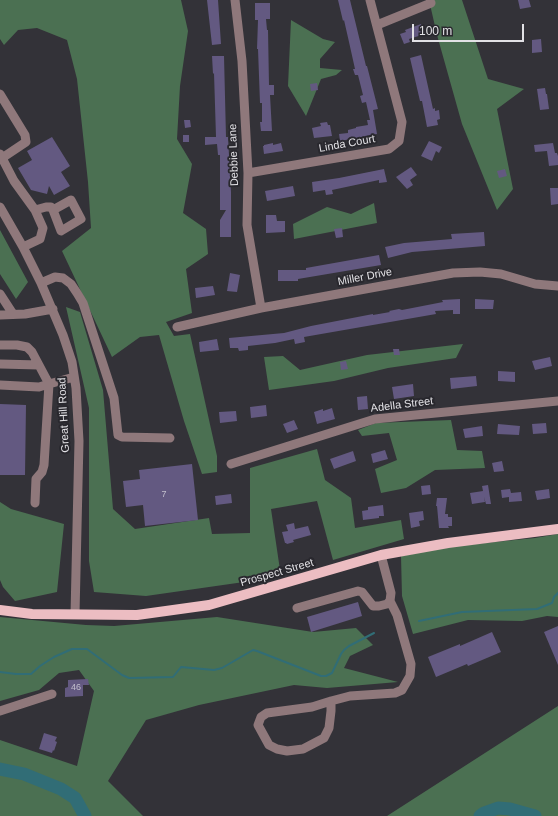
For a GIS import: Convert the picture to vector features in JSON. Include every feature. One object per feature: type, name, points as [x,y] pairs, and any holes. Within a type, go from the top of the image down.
[{"type":"main road","name":"Prospect Street","points":[[0,610],[32,614],[137,615],[209,605],[380,555],[448,543],[558,529]]},
{"type":"street","name":"Debbie Lane","points":[[235,0],[242,61],[248,173],[247,225],[261,308]]},
{"type":"street","name":"Linda Court","points":[[248,173],[389,149],[399,141],[402,122],[370,0]]},
{"type":"street","points":[[377,25],[430,3]]},
{"type":"street","points":[[0,94],[24,135],[26,142],[1,156],[14,181],[35,210],[43,228],[40,239],[23,247]]},
{"type":"street","points":[[35,210],[46,206],[51,207],[53,210]]},
{"type":"street","name":"Great Hill Road","points":[[0,207],[23,247],[41,283],[72,362],[77,399],[79,441],[75,614]]},
{"type":"street","name":"Miller Drive","points":[[177,327],[261,308],[453,273],[480,272],[501,274],[535,284],[558,286]]},
{"type":"street","points":[[41,283],[55,277],[63,278],[78,292],[114,398],[118,435],[122,437],[170,438]]},
{"type":"street","points":[[0,294],[13,314]]},
{"type":"street","points":[[0,315],[52,309]]},
{"type":"street","points":[[0,345],[17,345],[27,347],[40,365],[49,384],[44,465],[42,472],[36,479],[35,503]]},
{"type":"street","points":[[0,364],[40,365]]},
{"type":"street","points":[[0,385],[39,387],[74,377]]},
{"type":"street","name":"Adella Street","points":[[231,464],[375,419],[558,401]]},
{"type":"street","points":[[330,700],[330,728],[324,738],[303,750],[286,751],[273,747],[270,745],[258,725],[261,716],[267,712],[312,707],[330,700],[350,696],[395,693],[402,690],[406,685],[410,676],[411,664],[397,615],[390,602],[391,593],[380,555]]},
{"type":"street","points":[[297,608],[358,591],[362,592],[374,606],[387,604],[390,602]]},
{"type":"street","points":[[0,711],[52,694]]},
{"type":"green space","points":[[0,0],[181,0],[188,31],[180,86],[177,139],[192,164],[183,213],[206,229],[208,254],[186,269],[192,313],[166,322],[174,336],[190,334],[217,456],[217,472],[202,474],[184,421],[159,335],[140,337],[112,357],[62,251],[91,228],[88,182],[77,79],[67,40],[37,28],[18,30],[4,45],[0,39]]},
{"type":"green space","points":[[429,0],[462,0],[488,79],[524,89],[497,109],[513,189],[497,210],[462,124],[437,35]]},
{"type":"green space","points":[[291,20],[323,39],[335,42],[320,59],[320,68],[342,70],[336,75],[321,79],[306,116],[288,86]]},
{"type":"green space","points":[[374,203],[377,223],[294,239],[293,224],[327,207],[351,214]]},
{"type":"green space","points":[[0,230],[28,282],[16,299],[0,274]]},
{"type":"green space","points":[[66,307],[80,312],[103,390],[113,509],[135,529],[209,518],[212,534],[250,533],[250,468],[317,449],[325,480],[351,498],[355,528],[401,520],[404,539],[333,560],[317,501],[271,509],[280,570],[265,579],[146,596],[94,592],[89,561],[89,408]]},
{"type":"green space","points":[[463,344],[456,358],[388,368],[334,381],[269,390],[264,357],[283,356],[300,370],[367,355]]},
{"type":"green space","points":[[451,420],[457,450],[482,451],[485,468],[435,470],[406,488],[381,493],[375,469],[397,460],[389,433],[362,436],[358,430],[376,423]]},
{"type":"green space","points":[[0,502],[11,509],[64,524],[57,592],[15,601],[3,587],[0,580]]},
{"type":"green space","points":[[558,534],[558,617],[547,616],[522,621],[468,620],[413,634],[402,596],[401,556],[455,546],[535,538]]},
{"type":"green space","points":[[0,617],[86,625],[114,626],[217,617],[313,632],[356,628],[373,645],[350,656],[344,668],[398,682],[327,688],[294,685],[199,705],[146,720],[108,781],[143,816],[0,816],[0,740],[77,766],[94,691],[79,670],[59,673],[39,690],[0,701]]},
{"type":"green space","points":[[558,706],[558,816],[387,816]]},
{"type":"building","points":[[207,0],[218,0],[221,44],[212,45]]},
{"type":"building","points":[[338,0],[350,0],[378,109],[373,110],[377,134],[340,141],[339,134],[348,133],[348,130],[368,125],[367,120],[370,120],[366,102],[362,103],[360,96],[363,95],[358,75],[355,75],[353,69],[355,69]]},
{"type":"building","points":[[518,0],[529,0],[531,7],[520,9]]},
{"type":"building","points":[[255,3],[270,3],[270,19],[266,19],[268,30],[269,85],[274,85],[274,95],[270,95],[272,131],[261,131],[260,122],[262,122],[262,103],[260,103],[257,49],[258,20],[255,20]]},
{"type":"building","points":[[421,24],[425,34],[409,39],[410,42],[404,44],[400,34],[406,32],[405,30]]},
{"type":"building","points":[[541,39],[542,52],[532,53],[532,40]]},
{"type":"building","points":[[421,55],[433,109],[435,108],[435,111],[439,110],[440,119],[437,120],[438,125],[427,127],[422,101],[420,101],[410,58]]},
{"type":"building","points":[[212,56],[224,56],[226,137],[228,137],[231,192],[231,237],[220,237],[220,220],[226,210],[220,210],[220,155],[218,155],[217,144],[205,145],[205,137],[216,137]]},
{"type":"building","points":[[317,83],[318,90],[311,91],[310,84]]},
{"type":"building","points":[[545,88],[549,109],[540,110],[537,89]]},
{"type":"building","points":[[184,120],[190,120],[191,127],[185,128]]},
{"type":"building","points":[[327,122],[328,125],[330,125],[332,136],[314,138],[312,128],[321,126],[320,123]]},
{"type":"building","points":[[183,135],[189,135],[189,142],[183,142]]},
{"type":"building","points":[[52,137],[70,166],[61,172],[70,186],[54,195],[49,186],[47,194],[31,190],[18,168],[32,160],[27,151]]},
{"type":"building","points":[[429,141],[442,147],[439,153],[436,151],[432,161],[421,156]]},
{"type":"building","points":[[273,143],[273,145],[281,143],[283,151],[264,154],[263,146]]},
{"type":"building","points":[[553,143],[555,153],[557,153],[558,156],[558,165],[549,166],[547,151],[535,152],[534,145]]},
{"type":"building","points":[[411,167],[417,175],[410,180],[413,185],[407,189],[396,177]]},
{"type":"building","points":[[384,169],[387,182],[379,183],[379,180],[332,190],[333,194],[326,195],[325,190],[313,192],[312,182]]},
{"type":"building","points":[[505,169],[507,176],[499,178],[497,171]]},
{"type":"building","points":[[293,186],[295,196],[267,201],[265,191]]},
{"type":"building","points":[[550,188],[558,188],[558,204],[551,205]]},
{"type":"building","points":[[266,215],[276,215],[277,221],[285,221],[285,232],[266,233]]},
{"type":"building","points":[[342,228],[343,237],[336,238],[334,229]]},
{"type":"building","points":[[484,232],[485,246],[412,252],[388,258],[385,247],[404,243],[452,239],[451,234]]},
{"type":"building","points":[[379,255],[381,265],[298,279],[298,281],[278,281],[278,270],[306,270],[306,268]]},
{"type":"building","points":[[230,273],[240,275],[237,292],[227,291]]},
{"type":"building","points":[[213,286],[215,295],[196,298],[195,288]]},
{"type":"building","points":[[460,299],[460,314],[453,314],[453,310],[435,311],[436,314],[304,337],[305,342],[295,344],[294,339],[248,346],[248,350],[239,351],[238,348],[230,348],[229,338],[284,333],[311,326],[443,302],[442,300]]},
{"type":"building","points":[[475,299],[494,300],[493,309],[475,309]]},
{"type":"building","points":[[217,339],[219,350],[200,352],[199,342]]},
{"type":"building","points":[[393,349],[399,349],[400,355],[394,355]]},
{"type":"building","points":[[550,357],[552,366],[535,370],[532,361]]},
{"type":"building","points":[[346,361],[348,369],[341,370],[340,362]]},
{"type":"building","points":[[498,371],[515,372],[515,382],[498,381]]},
{"type":"building","points":[[476,376],[477,386],[451,389],[450,378]]},
{"type":"building","points":[[413,384],[414,396],[394,399],[392,387]]},
{"type":"building","points":[[367,396],[368,409],[358,410],[357,397]]},
{"type":"building","points":[[0,404],[26,405],[25,475],[0,475]]},
{"type":"building","points":[[266,405],[267,416],[251,418],[250,407]]},
{"type":"building","points":[[332,408],[335,419],[317,424],[314,412]]},
{"type":"building","points":[[236,411],[237,421],[220,423],[219,412]]},
{"type":"building","points":[[294,420],[298,429],[287,433],[283,424]]},
{"type":"building","points":[[546,423],[547,433],[533,434],[532,424]]},
{"type":"building","points":[[498,424],[520,426],[519,435],[497,434]]},
{"type":"building","points":[[482,426],[483,436],[465,438],[463,429]]},
{"type":"building","points":[[385,450],[388,459],[373,463],[371,454]]},
{"type":"building","points":[[353,451],[356,461],[334,469],[330,459]]},
{"type":"building","points":[[502,461],[504,471],[494,472],[492,463]]},
{"type":"building","points":[[192,464],[198,520],[145,526],[143,505],[126,507],[123,481],[140,479],[139,470]]},
{"type":"building","points":[[430,485],[431,494],[422,495],[421,486]]},
{"type":"building","points":[[488,485],[491,504],[486,504],[484,497],[485,502],[472,504],[470,493],[483,491],[482,486]]},
{"type":"building","points":[[510,489],[511,493],[521,492],[522,501],[509,502],[509,497],[502,498],[501,490]]},
{"type":"building","points":[[549,489],[550,498],[537,500],[535,491]]},
{"type":"building","points":[[231,494],[232,503],[216,505],[215,496]]},
{"type":"building","points":[[437,498],[447,498],[445,514],[448,514],[448,517],[452,517],[452,526],[448,526],[449,528],[439,528],[436,506]]},
{"type":"building","points":[[383,505],[384,516],[363,520],[362,511],[368,510],[368,507]]},
{"type":"building","points":[[423,511],[424,520],[419,521],[420,526],[411,528],[409,513]]},
{"type":"building","points":[[294,523],[295,529],[308,526],[311,535],[293,540],[294,542],[287,544],[285,543],[282,532],[288,531],[286,525]]},
{"type":"building","points":[[358,602],[362,616],[311,632],[307,617]]},
{"type":"building","points":[[558,626],[558,665],[544,632]]},
{"type":"building","points":[[492,632],[501,652],[468,666],[467,664],[436,677],[428,657],[460,644],[460,646]]},
{"type":"building","points":[[88,679],[89,685],[83,685],[83,696],[65,697],[65,688],[68,687],[68,680]]},
{"type":"building","points":[[44,733],[57,737],[55,741],[57,742],[52,753],[39,749]]},
{"type":"waterway","points":[[419,621],[462,612],[537,609],[552,603],[554,597],[558,593]]},
{"type":"waterway","points":[[0,672],[31,674],[54,657],[72,649],[87,649],[122,675],[129,678],[173,677],[181,667],[214,670],[222,668],[253,650],[321,676],[326,676],[332,673],[344,650],[374,633]]},
{"type":"waterway","points":[[0,769],[24,774],[61,789],[75,798],[85,816]]},
{"type":"waterway","points":[[480,816],[498,808],[510,809],[535,816]]}]
